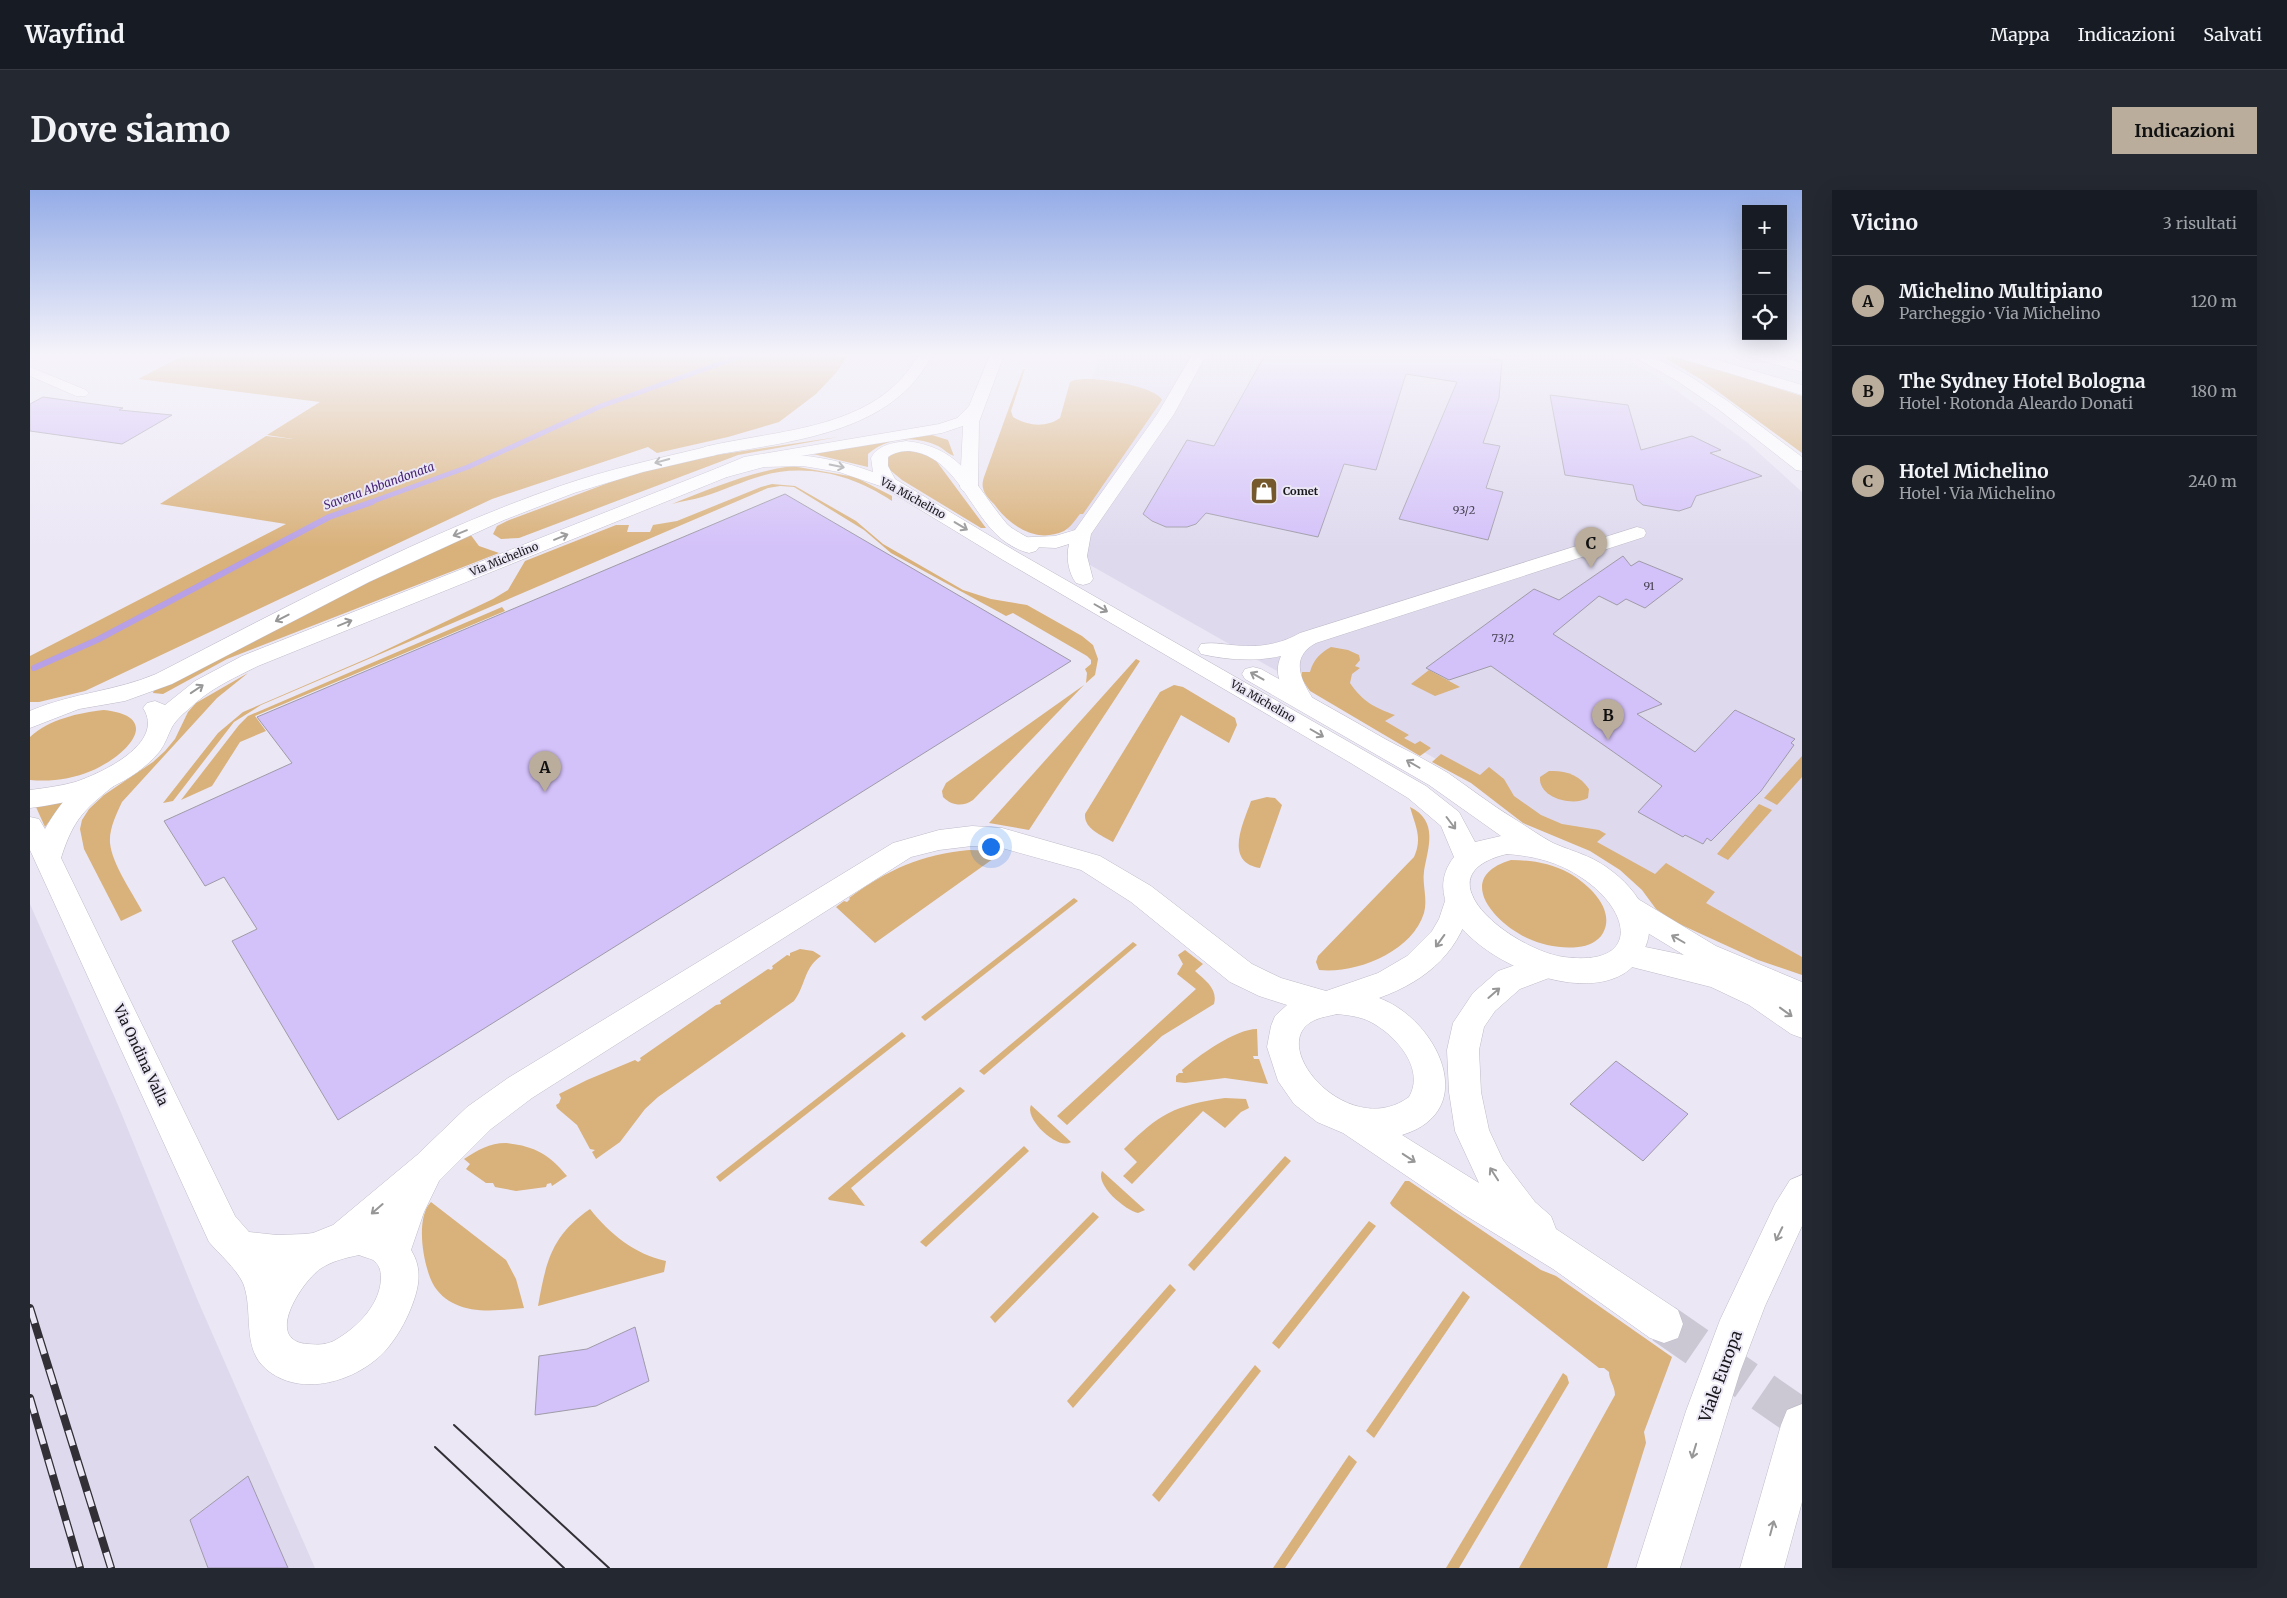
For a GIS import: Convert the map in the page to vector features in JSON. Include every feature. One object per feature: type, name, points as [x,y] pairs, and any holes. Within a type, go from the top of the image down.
[{"type":"main road","points":[[30,711],[138,690],[164,679],[430,545],[586,483],[650,464],[846,419]]},
{"type":"main road","points":[[721,473],[744,462],[942,428],[965,419]]},
{"type":"main road","points":[[969,487],[970,436],[973,419]]},
{"type":"main road","points":[[1083,579],[1076,552],[1077,544],[1082,534],[1162,419]]},
{"type":"main road","points":[[1742,419],[1802,466]]},
{"type":"main road","name":"Via Michelino","points":[[889,483],[881,471],[878,462],[880,456],[892,448],[916,446],[935,452],[945,458],[999,528],[1019,542],[1438,779],[1502,824],[1542,848]]},
{"type":"main road","name":"Via Michelino","points":[[106,779],[129,766],[146,751],[158,736],[162,723],[174,708],[197,688],[250,661],[721,473],[764,462],[803,461],[842,467],[889,483],[1010,556],[1358,756],[1417,792],[1450,820],[1458,832],[1468,857]]},
{"type":"main road","name":"Via Michelino","points":[[1303,702],[1291,685],[1288,670],[1290,658],[1298,645],[1308,638],[1637,533]]},
{"type":"main road","points":[[1019,542],[1056,542],[1082,534]]},
{"type":"main road","name":"Via Michelino","points":[[1209,649],[1253,653],[1298,645]]},
{"type":"main road","points":[[98,697],[124,696],[144,700],[158,710],[162,723]]},
{"type":"main road","points":[[30,720],[68,704]]},
{"type":"main road","points":[[30,799],[50,797],[78,790],[106,779]]},
{"type":"main road","points":[[48,858],[54,835],[62,819],[82,798],[106,779]]},
{"type":"main road","name":"Via Ondina Valla","points":[[30,826],[48,858],[222,1229],[239,1248],[259,1277],[266,1297],[269,1318]]},
{"type":"main road","points":[[239,1248],[255,1252],[282,1254],[330,1245],[358,1237],[383,1243],[392,1251],[398,1261],[400,1274],[400,1288],[394,1307],[378,1332],[350,1354],[318,1366],[302,1366],[279,1354],[272,1344],[268,1332],[269,1318],[272,1303],[279,1288],[289,1274],[330,1245],[429,1167],[479,1118],[527,1084],[902,850],[939,840],[972,836],[1002,838],[1090,864],[1141,894],[1214,953],[1253,980],[1288,994],[1372,1008],[1394,1020],[1412,1036],[1425,1056],[1431,1076],[1429,1096],[1418,1111],[1401,1122],[1378,1125],[1353,1122]]},
{"type":"main road","points":[[1283,1037],[1288,1024],[1296,1014],[1307,1007],[1378,988],[1402,976],[1422,961],[1438,944],[1452,922],[1459,897],[1457,876],[1460,866],[1478,850],[1507,844],[1542,848],[1577,861],[1593,871],[1619,894],[1628,907],[1634,921],[1636,934],[1633,946],[1626,955],[1615,963],[1592,970],[1563,969],[1547,966],[1512,952],[1495,941],[1469,916],[1459,897]]},
{"type":"main road","points":[[1628,907],[1706,954],[1802,995]]},
{"type":"main road","points":[[1626,955],[1696,969],[1722,977],[1764,998],[1802,1025]]},
{"type":"main road","points":[[1431,1076],[1484,1002],[1509,980],[1547,966]]},
{"type":"main road","points":[[1253,980],[1271,1004],[1283,1037],[1283,1051],[1287,1066],[1295,1081],[1307,1096],[1328,1112],[1353,1122],[1476,1202],[1566,1256],[1664,1324]]},
{"type":"main road","points":[[1469,1023],[1463,1050],[1465,1092],[1472,1131],[1491,1172],[1522,1214],[1566,1256]]},
{"type":"main road","points":[[392,1251],[408,1206],[429,1167]]},
{"type":"main road","name":"Viale Europa","points":[[1658,1568],[1706,1412],[1748,1297],[1791,1208],[1802,1192]]},
{"type":"main road","points":[[1762,1568],[1792,1473],[1802,1425]]},
{"type":"shaded area","points":[[292,419],[783,419],[728,437],[657,453],[648,447],[492,499],[85,691],[39,702],[30,702],[30,656],[286,524],[160,504],[266,436],[293,439],[267,435]]},
{"type":"shaded area","points":[[1005,419],[1017,419],[1036,425],[1058,419],[1149,419],[1083,514],[1080,514],[1064,531],[1044,535],[1034,534],[1016,526],[989,499],[983,487],[984,477]]},
{"type":"shaded area","points":[[1066,419],[1716,419],[1748,443],[1802,492],[1802,970],[1549,821],[1307,688],[1090,565],[1072,530],[1043,528],[1039,437]]},
{"type":"shaded area","points":[[1756,419],[1802,419],[1802,453]]},
{"type":"shaded area","points":[[932,435],[948,440],[954,456],[929,442],[911,439],[892,441],[876,448],[868,454],[868,467],[813,454],[899,439]]},
{"type":"shaded area","points":[[838,437],[738,455],[519,538],[501,539],[493,534],[497,526],[507,521],[632,474],[703,457]]},
{"type":"shaded area","points":[[912,449],[937,462],[986,528],[981,528],[902,480],[890,470],[886,463],[893,453]]},
{"type":"shaded area","points":[[792,466],[855,477],[892,496],[892,501],[866,486],[839,476],[809,471],[794,471],[760,476],[702,497],[672,504],[746,476]]},
{"type":"shaded area","points":[[772,484],[795,486],[856,521],[883,544],[963,590],[991,599],[1027,605],[1082,636],[1093,645],[1098,659],[1095,675],[1086,683],[1087,673],[1085,669],[1091,664],[1091,660],[1087,656],[1013,613],[1006,616],[891,553],[864,530],[794,487],[780,486],[768,488],[261,705],[234,722],[173,801],[163,803],[218,733],[243,712],[373,656],[493,599],[508,590],[525,561],[616,525],[629,525],[627,532],[650,532],[653,525],[677,521]]},
{"type":"shaded area","points":[[470,534],[479,546],[499,553],[227,659],[163,694],[153,693],[154,690],[408,560]]},
{"type":"shaded area","points":[[502,607],[505,611],[255,716],[266,731],[240,742],[212,786],[181,800],[248,716]]},
{"type":"shaded area","points":[[1331,647],[1348,650],[1359,655],[1360,660],[1355,666],[1360,668],[1352,674],[1350,683],[1359,695],[1381,710],[1395,715],[1385,721],[1409,735],[1404,738],[1415,744],[1420,741],[1431,748],[1420,756],[1310,691],[1302,679],[1302,672],[1310,672],[1318,657]]},
{"type":"shaded area","points":[[1136,659],[1140,661],[1029,830],[989,823]]},
{"type":"shaded area","points":[[1429,670],[1460,687],[1435,696],[1411,684]]},
{"type":"shaded area","points":[[248,673],[217,698],[122,802],[112,827],[110,843],[118,869],[142,911],[121,921],[84,849],[80,829],[82,820],[89,809],[104,795],[153,762],[165,751],[175,739],[188,712],[196,703]]},
{"type":"shaded area","points":[[1084,685],[973,800],[965,804],[958,804],[950,802],[943,797],[942,791],[946,783]]},
{"type":"shaded area","points":[[1174,685],[1183,687],[1235,718],[1237,725],[1229,743],[1181,715],[1113,842],[1090,828],[1085,819],[1085,814],[1160,692]]},
{"type":"shaded area","points":[[104,710],[123,714],[133,721],[136,729],[133,738],[126,748],[103,765],[84,774],[46,781],[30,780],[30,737],[55,721]]},
{"type":"shaded area","points":[[1441,754],[1480,775],[1489,767],[1504,779],[1514,796],[1541,815],[1562,824],[1599,830],[1606,834],[1597,842],[1655,874],[1666,863],[1715,892],[1706,903],[1802,957],[1802,975],[1758,960],[1675,922],[1656,909],[1642,890],[1620,870],[1590,851],[1523,823],[1471,783],[1432,762]]},
{"type":"shaded area","points":[[1802,756],[1802,777],[1777,805],[1764,798]]},
{"type":"shaded area","points":[[1549,771],[1561,771],[1577,777],[1589,789],[1588,798],[1582,801],[1566,801],[1550,795],[1541,784],[1540,777]]},
{"type":"shaded area","points":[[1267,797],[1275,798],[1282,805],[1260,868],[1249,864],[1242,858],[1239,850],[1239,840],[1251,801]]},
{"type":"shaded area","points":[[64,802],[45,827],[36,807]]},
{"type":"shaded area","points":[[1759,804],[1772,810],[1728,860],[1717,854]]},
{"type":"shaded area","points":[[1410,807],[1425,820],[1429,836],[1424,871],[1425,908],[1418,927],[1408,939],[1381,958],[1349,968],[1319,970],[1316,962],[1318,956],[1414,857],[1418,838]]},
{"type":"shaded area","points":[[969,850],[1004,851],[875,943],[836,907],[844,901],[847,902],[849,898],[878,879],[906,865],[951,852]]},
{"type":"shaded area","points":[[1511,860],[1548,864],[1569,873],[1592,890],[1603,906],[1606,915],[1606,924],[1601,936],[1596,941],[1585,946],[1558,947],[1527,938],[1514,931],[1502,921],[1492,911],[1485,899],[1482,888],[1485,877],[1494,868]]},
{"type":"shaded area","points":[[1074,898],[1078,901],[925,1021],[921,1017]]},
{"type":"shaded area","points":[[30,904],[118,1105],[198,1301],[315,1568],[30,1568]]},
{"type":"shaded area","points":[[1133,942],[1137,945],[984,1075],[979,1071]]},
{"type":"shaded area","points":[[800,949],[813,951],[821,956],[811,966],[794,1001],[658,1097],[645,1109],[620,1142],[596,1159],[592,1152],[595,1150],[590,1149],[577,1125],[557,1108],[556,1105],[561,1098],[559,1094],[635,1060],[638,1062],[641,1060],[640,1058],[716,1005],[721,1004],[720,1001],[768,969],[771,970],[772,966],[787,955],[790,956],[790,953]]},
{"type":"shaded area","points":[[1185,950],[1203,964],[1195,971],[1213,990],[1214,1004],[1162,1036],[1067,1125],[1057,1116],[1196,989],[1177,974],[1183,964],[1178,955]]},
{"type":"shaded area","points":[[1257,1029],[1258,1056],[1253,1056],[1254,1059],[1259,1059],[1268,1084],[1225,1078],[1185,1083],[1176,1082],[1176,1076],[1179,1073],[1183,1073],[1182,1070],[1207,1051],[1238,1033]]},
{"type":"shaded area","points":[[902,1032],[906,1036],[720,1182],[716,1177]]},
{"type":"shaded area","points":[[960,1087],[965,1091],[851,1188],[865,1206],[829,1200],[828,1198]]},
{"type":"shaded area","points":[[1225,1098],[1246,1099],[1249,1108],[1241,1112],[1225,1128],[1203,1111],[1132,1184],[1123,1176],[1137,1162],[1124,1149],[1158,1119],[1180,1108]]},
{"type":"shaded area","points":[[1031,1105],[1071,1142],[1065,1144],[1058,1142],[1044,1132],[1032,1118]]},
{"type":"shaded area","points":[[506,1143],[525,1146],[540,1152],[554,1162],[567,1176],[552,1186],[551,1183],[547,1184],[546,1187],[516,1191],[495,1187],[493,1183],[486,1183],[466,1169],[470,1164],[464,1159],[489,1146]]},
{"type":"shaded area","points":[[1024,1146],[1029,1151],[926,1247],[920,1242]]},
{"type":"shaded area","points":[[1285,1156],[1291,1161],[1194,1271],[1188,1265]]},
{"type":"shaded area","points":[[1102,1171],[1145,1210],[1138,1213],[1132,1211],[1112,1196],[1103,1183]]},
{"type":"shaded area","points":[[1405,1181],[1409,1181],[1541,1270],[1556,1276],[1672,1357],[1644,1432],[1646,1443],[1607,1568],[1519,1568],[1615,1395],[1609,1372],[1604,1368],[1599,1368],[1392,1206],[1390,1203]]},
{"type":"shaded area","points":[[431,1202],[506,1260],[516,1279],[524,1308],[507,1310],[472,1309],[452,1303],[440,1293],[429,1276],[422,1242],[423,1219],[426,1209]]},
{"type":"shaded area","points":[[590,1209],[614,1235],[624,1242],[654,1258],[666,1261],[664,1272],[538,1306],[544,1276],[552,1251],[567,1229]]},
{"type":"shaded area","points":[[1093,1212],[1099,1217],[995,1323],[990,1317]]},
{"type":"shaded area","points":[[1369,1221],[1376,1226],[1279,1349],[1272,1343]]},
{"type":"shaded area","points":[[1170,1284],[1176,1290],[1073,1408],[1067,1401]]},
{"type":"shaded area","points":[[1463,1291],[1470,1297],[1374,1438],[1366,1431]]},
{"type":"shaded area","points":[[1255,1365],[1261,1371],[1159,1502],[1152,1495]]},
{"type":"shaded area","points":[[1563,1373],[1567,1376],[1569,1383],[1459,1568],[1446,1568]]},
{"type":"shaded area","points":[[1349,1455],[1357,1462],[1285,1568],[1273,1568]]},
{"type":"building","points":[[30,419],[165,419],[122,444],[30,431]]},
{"type":"building","points":[[1229,419],[1392,419],[1376,470],[1344,464],[1318,537],[1206,513],[1196,524],[1187,527],[1166,527],[1152,521],[1143,514],[1187,440],[1214,446]]},
{"type":"building","points":[[1441,419],[1491,419],[1483,443],[1500,446],[1486,488],[1503,492],[1488,540],[1399,519]]},
{"type":"building","points":[[1555,419],[1632,419],[1641,450],[1692,436],[1721,450],[1710,453],[1762,476],[1696,496],[1691,507],[1679,511],[1643,505],[1637,500],[1633,485],[1565,475]]},
{"type":"building","points":[[785,494],[1071,661],[338,1120],[232,941],[257,929],[224,877],[205,886],[164,821],[292,763],[257,717]]},
{"type":"building","points":[[1623,556],[1631,566],[1639,561],[1683,579],[1645,608],[1626,599],[1617,605],[1599,596],[1553,634],[1662,704],[1637,714],[1695,752],[1735,710],[1795,739],[1791,743],[1794,745],[1761,791],[1711,841],[1707,838],[1703,844],[1685,835],[1683,837],[1638,812],[1662,786],[1491,666],[1449,680],[1426,668],[1534,589],[1559,600]]},
{"type":"building","points":[[1616,1061],[1688,1114],[1643,1161],[1570,1104]]},
{"type":"building","points":[[635,1327],[649,1381],[596,1406],[535,1415],[539,1356],[587,1349]]},
{"type":"building","points":[[248,1476],[288,1568],[208,1568],[190,1520]]},
{"type":"waterway","name":"Savena Abbandonata","points":[[368,503],[468,467],[572,419]]},
{"type":"waterway","name":"Savena Abbandonata","points":[[34,668],[97,640],[329,517],[372,502]]},
{"type":"tunnel","points":[[1664,1324],[1802,1419]]},
{"type":"tram line","points":[[454,1425],[609,1568]]},
{"type":"tram line","points":[[435,1447],[564,1568]]},
{"type":"railway","points":[[30,1308],[111,1568]]},
{"type":"railway","points":[[30,1398],[80,1568]]},
{"type":"place","name":"Comet","points":[[1264,491]]},
{"type":"place","name":"Hotel Michelino","points":[[1591,568]]},
{"type":"place","name":"The Sydney Hotel Bologna","points":[[1608,740]]},
{"type":"place","name":"Michelino Multipiano","points":[[545,792]]}]
